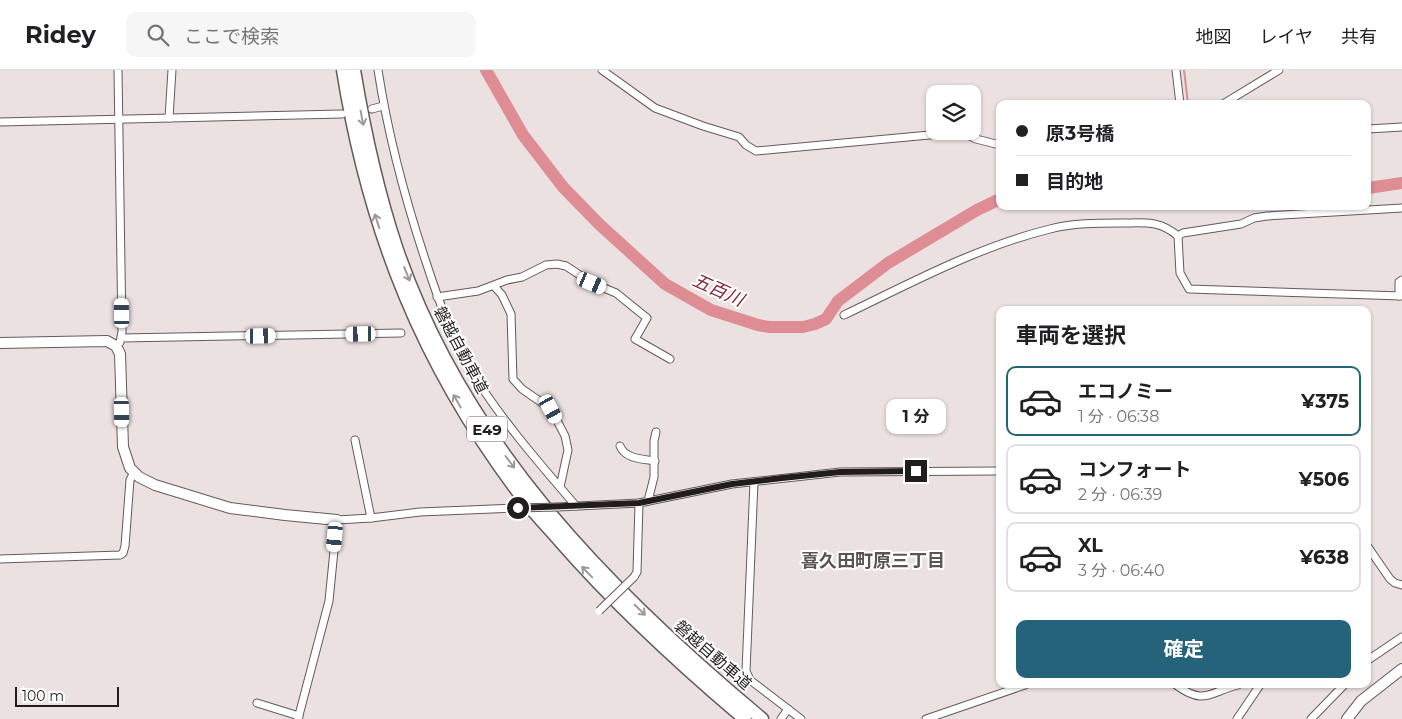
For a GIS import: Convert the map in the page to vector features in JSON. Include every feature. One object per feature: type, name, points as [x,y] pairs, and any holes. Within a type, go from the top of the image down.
[{"type":"highway","name":"磐越自動車道","points":[[343,70],[363,168],[387,251],[415,320],[439,370],[488,451],[523,499],[625,611],[698,678],[748,714]]},
{"type":"highway","name":"磐越自動車道","points":[[354,70],[373,166],[396,248],[449,366],[472,405],[497,444],[550,515],[590,560],[748,714]]},
{"type":"highway","points":[[698,678],[736,719]]},
{"type":"highway","points":[[748,714],[763,719]]},
{"type":"street","points":[[118,70],[120,120],[119,342],[122,359],[123,447],[127,462],[134,472],[139,477],[155,485],[230,508],[337,520],[420,512],[639,503],[725,486],[840,472],[996,471]]},
{"type":"street","points":[[169,118],[172,70]]},
{"type":"street","points":[[378,70],[384,106],[414,225],[450,331],[479,383],[499,413],[576,506]]},
{"type":"street","points":[[602,70],[655,108],[739,137],[746,145],[756,151],[962,132],[976,139],[996,144]]},
{"type":"street","points":[[1176,70],[1180,100]]},
{"type":"street","points":[[1231,100],[1280,70]]},
{"type":"street","points":[[372,109],[384,106]]},
{"type":"street","points":[[0,122],[342,114]]},
{"type":"street","points":[[1371,129],[1402,127]]},
{"type":"street","points":[[1371,210],[1402,208]]},
{"type":"street","points":[[1178,236],[1183,233],[1241,224],[1254,218],[1268,216],[1368,210]]},
{"type":"street","points":[[844,315],[983,250],[1051,228],[1099,223],[1146,223],[1164,226],[1178,236]]},
{"type":"street","points":[[1178,236],[1180,272],[1189,289],[1400,296],[1399,282],[1402,280]]},
{"type":"street","points":[[437,297],[471,293],[507,280],[522,277],[551,264],[566,266],[592,283],[616,293],[647,318],[635,339],[670,359]]},
{"type":"street","points":[[494,286],[502,295],[511,314],[512,379],[522,389],[551,409],[565,436],[568,450],[560,487]]},
{"type":"street","points":[[0,343],[119,342],[401,333]]},
{"type":"street","points":[[648,501],[654,477],[654,441],[656,432]]},
{"type":"street","points":[[355,440],[371,518]]},
{"type":"street","points":[[620,446],[622,450],[632,456],[655,461]]},
{"type":"street","points":[[0,559],[120,555],[123,553],[125,546],[130,480],[134,472]]},
{"type":"street","points":[[754,482],[746,672],[750,680],[787,711],[801,719]]},
{"type":"street","points":[[598,612],[637,572],[639,503]]},
{"type":"street","points":[[257,702],[298,717],[330,601],[337,520]]},
{"type":"street","points":[[1371,551],[1390,579],[1395,583],[1402,584]]},
{"type":"street","points":[[1371,656],[1402,637]]},
{"type":"street","points":[[1347,719],[1362,701],[1402,669]]},
{"type":"street","points":[[926,719],[1016,688]]},
{"type":"street","points":[[1180,688],[1188,693],[1201,697],[1229,688]]},
{"type":"street","points":[[1238,719],[1258,688]]},
{"type":"street","points":[[1311,719],[1341,688]]},
{"type":"street","points":[[781,719],[787,711]]},
{"type":"waterway","name":"五百川","points":[[486,70],[523,135],[563,187],[599,224],[665,284],[711,310],[758,325],[769,327],[803,327],[826,319],[838,301],[888,263],[977,210],[996,201]]},
{"type":"waterway","points":[[1184,70],[1188,100]]},
{"type":"waterway","name":"五百川","points":[[1371,188],[1402,183]]},
{"type":"district","name":"喜久田町原三丁目","points":[[873,561]]},
{"type":"route","points":[[518,508],[639,503],[732,484],[782,478],[840,472],[916,471]]}]
